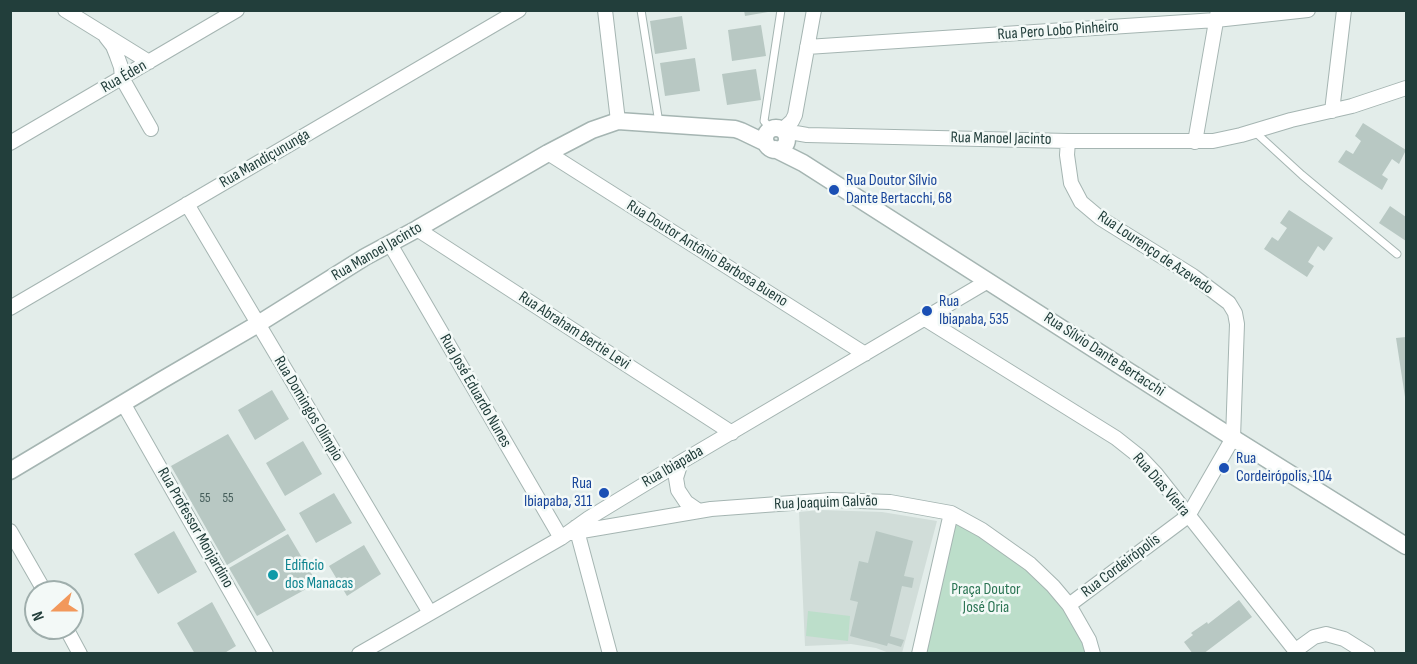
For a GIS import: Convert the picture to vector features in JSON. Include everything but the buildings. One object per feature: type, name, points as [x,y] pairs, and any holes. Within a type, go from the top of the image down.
[{"type":"street","points":[[64,10],[149,62]]},
{"type":"street","name":"Rua Éden","points":[[10,143],[237,10]]},
{"type":"street","name":"Rua Mandiçununga","points":[[10,308],[519,10]]},
{"type":"street","points":[[605,10],[618,121]]},
{"type":"street","points":[[779,137],[795,115],[814,10]]},
{"type":"street","name":"Rua Pero Lobo Pinheiro","points":[[807,47],[1308,10]]},
{"type":"street","points":[[1332,111],[1344,10]]},
{"type":"street","points":[[1195,142],[1217,15]]},
{"type":"street","points":[[106,37],[117,56],[122,78],[151,129]]},
{"type":"street","name":"Rua Manoel Jacinto","points":[[10,471],[258,324],[365,257],[548,153],[592,130],[618,121],[735,129],[760,139],[807,135],[1195,142],[1213,141],[1254,131],[1352,106],[1407,88]]},
{"type":"street","name":"Rua Sílvio Dante Bertacchi","points":[[779,137],[803,163],[1233,438],[1407,546]]},
{"type":"street","name":"Rua Lourenço de Azevedo","points":[[1068,141],[1067,155],[1071,183],[1081,202],[1100,218],[1193,276],[1229,303],[1235,313],[1237,324],[1233,438]]},
{"type":"street","name":"Rua Doutor Antônio Barbosa Bueno","points":[[548,153],[865,354]]},
{"type":"street","name":"Rua Domingos Olímpio","points":[[187,204],[430,613]]},
{"type":"street","name":"Rua Abraham Bertie Levi","points":[[417,229],[732,433]]},
{"type":"street","name":"Rua José Eduardo Nunes","points":[[390,244],[571,533],[610,654]]},
{"type":"street","name":"Rua Ibiapaba","points":[[359,654],[571,533],[681,462],[988,281]]},
{"type":"street","name":"Rua Dias Vieira","points":[[925,319],[1116,438],[1140,457],[1156,474],[1297,652]]},
{"type":"street","name":"Rua Professor Monjardino","points":[[123,403],[266,654]]},
{"type":"street","name":"Rua Cordeirópolis","points":[[1069,605],[1188,516],[1233,438]]},
{"type":"street","points":[[681,462],[676,478],[678,490],[686,502],[699,511]]},
{"type":"street","name":"Rua Joaquim Galvão","points":[[571,533],[699,511],[832,500],[890,502],[951,513],[982,530],[1030,564],[1053,586],[1069,605],[1089,640],[1093,654]]},
{"type":"street","points":[[919,654],[951,513]]},
{"type":"street","points":[[10,531],[38,580]]},
{"type":"street","points":[[1297,652],[1314,637],[1326,634],[1344,639],[1368,654]]},
{"type":"street","points":[[72,640],[80,654]]},
{"type":"lane","points":[[640,10],[659,123]]},
{"type":"lane","points":[[779,137],[764,121],[781,10]]},
{"type":"lane","points":[[1254,131],[1302,175],[1397,254]]},
{"type":"shaded area","points":[[820,510],[882,512],[937,521],[902,653],[889,653],[876,648],[851,644],[805,646],[799,512]]},
{"type":"green space","name":"Praça Doutor José Oria","points":[[950,514],[986,533],[1068,605],[1092,654],[919,654]]},
{"type":"green space","points":[[808,611],[850,616],[848,641],[806,636]]},
{"type":"place","name":"Rua Doutor Sílvio Dante Bertacchi, 68","points":[[834,190]]},
{"type":"place","name":"Rua Ibiapaba, 535","points":[[927,311]]},
{"type":"place","name":"Rua Cordeirópolis, 104","points":[[1224,468]]},
{"type":"place","name":"Rua Ibiapaba, 311","points":[[604,493]]},
{"type":"place","name":"Edificio dos Manacas","points":[[273,575]]}]
